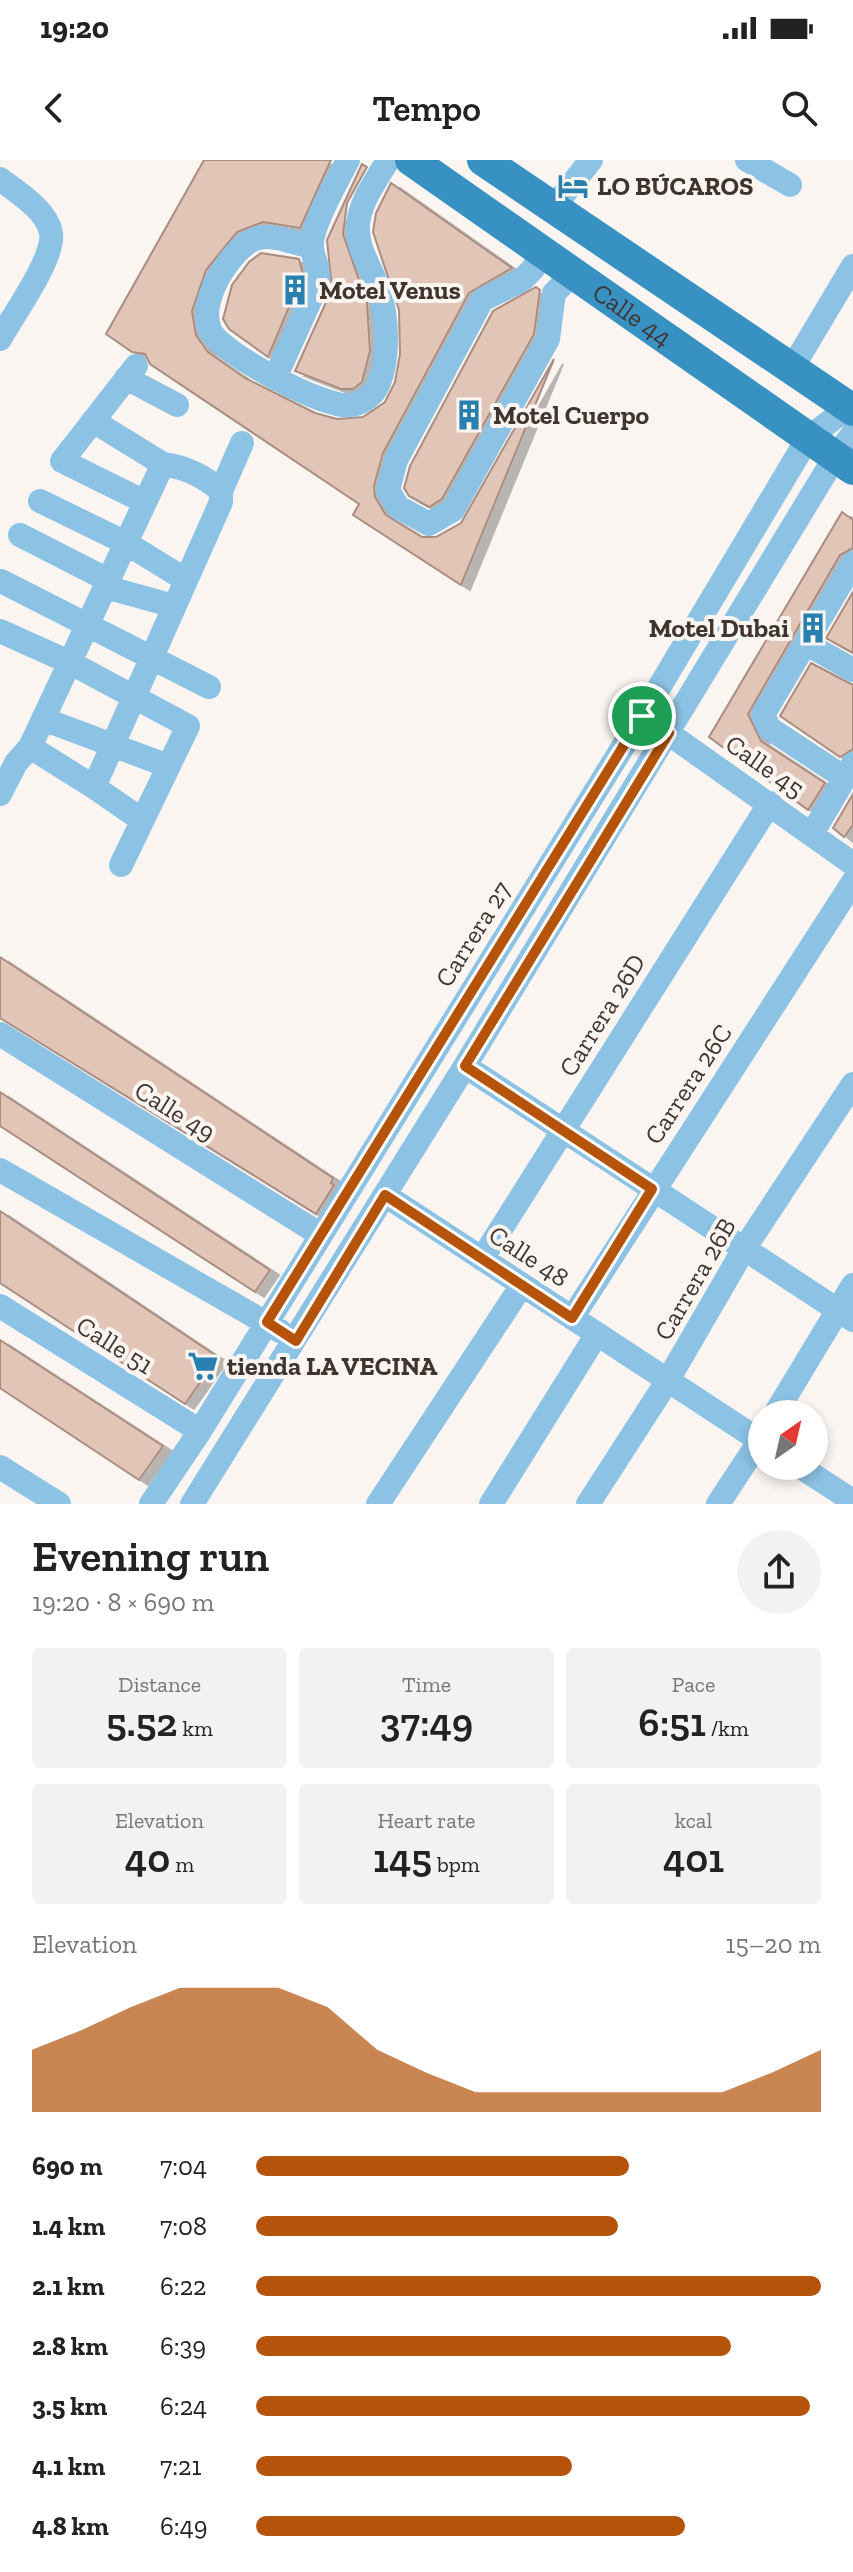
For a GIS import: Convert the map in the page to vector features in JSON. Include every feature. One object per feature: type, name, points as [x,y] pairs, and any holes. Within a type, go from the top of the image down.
[{"type":"main road","name":"Calle 44","points":[[411,160],[543,249],[808,438],[849,430]]},
{"type":"main road","name":"Calle 44","points":[[490,162],[552,209],[791,370],[849,430]]},
{"type":"street","points":[[275,378],[318,283],[320,267],[312,247],[315,228],[348,160]]},
{"type":"street","points":[[312,247],[264,235],[251,237],[223,269],[212,291],[207,319],[211,333],[222,347],[275,378],[336,404],[350,406],[366,400],[375,389],[383,362],[385,315],[379,288],[362,252],[358,229],[361,206],[388,160]]},
{"type":"street","points":[[552,209],[591,160]]},
{"type":"street","points":[[747,160],[790,185]]},
{"type":"street","points":[[0,179],[43,217],[51,232],[48,254],[0,339]]},
{"type":"street","points":[[543,249],[533,269],[522,280],[482,300],[396,460],[388,490],[398,507],[429,524],[453,510],[548,339],[554,293],[575,272]]},
{"type":"street","points":[[791,370],[853,266]]},
{"type":"street","points":[[145,502],[62,461],[131,372],[177,405]]},
{"type":"street","points":[[93,421],[163,464],[189,470],[221,491]]},
{"type":"street","points":[[192,1504],[296,1341],[669,733],[849,430]]},
{"type":"street","name":"Carrera 27","points":[[151,1504],[200,1431],[642,716],[808,438],[849,430]]},
{"type":"street","points":[[94,787],[221,502],[221,491],[242,443]]},
{"type":"street","points":[[0,794],[16,763],[30,747],[163,464]]},
{"type":"street","points":[[40,501],[126,543],[186,580]]},
{"type":"street","points":[[20,535],[106,584],[174,606]]},
{"type":"street","points":[[812,834],[849,771],[769,728],[763,715],[853,563]]},
{"type":"street","points":[[1,581],[209,687]]},
{"type":"street","points":[[0,631],[69,662],[188,726],[121,865]]},
{"type":"street","points":[[807,644],[853,670]]},
{"type":"street","name":"Calle 45","points":[[642,716],[853,864]]},
{"type":"street","points":[[43,719],[168,766]]},
{"type":"street","points":[[30,747],[142,820]]},
{"type":"street","name":"Carrera 26D","points":[[482,1259],[770,803]]},
{"type":"street","name":"Carrera 26C","points":[[572,1318],[652,1189],[853,882]]},
{"type":"street","name":"Calle 49","points":[[0,1034],[321,1235]]},
{"type":"street","points":[[465,1066],[845,1315]]},
{"type":"street","name":"Carrera 26B","points":[[588,1504],[668,1380],[744,1249],[853,1084]]},
{"type":"street","points":[[0,1170],[296,1341]]},
{"type":"street","name":"Calle 48","points":[[385,1195],[748,1432]]},
{"type":"street","points":[[378,1504],[522,1285]]},
{"type":"street","points":[[785,1400],[845,1315],[853,1285]]},
{"type":"street","name":"Calle 51","points":[[0,1306],[200,1431]]},
{"type":"street","points":[[491,1504],[597,1334]]},
{"type":"street","points":[[718,1504],[748,1459]]},
{"type":"street","points":[[0,1467],[59,1504]]},
{"type":"street","points":[[821,1480],[850,1498]]},
{"type":"building","points":[[204,160],[331,160],[300,228],[263,222],[237,232],[206,270],[192,311],[196,335],[208,352],[245,378],[315,413],[337,419],[363,417],[385,402],[395,382],[400,354],[399,310],[373,232],[376,213],[391,183],[512,268],[469,293],[383,453],[374,486],[375,497],[386,515],[422,537],[436,537],[461,523],[554,359],[461,585],[353,515],[359,504],[150,364],[145,354],[132,352],[106,334]]},
{"type":"building","points":[[362,164],[367,167],[347,203],[343,234],[367,303],[370,351],[362,382],[353,389],[341,389],[295,371],[332,289],[327,240]]},
{"type":"building","points":[[261,253],[299,259],[303,274],[268,357],[229,329],[223,319],[232,285],[249,262]]},
{"type":"building","points":[[536,287],[540,290],[534,334],[442,499],[429,507],[409,496],[404,488],[410,466],[493,311]]},
{"type":"building","points":[[842,512],[853,520],[853,548],[840,555],[748,714],[761,741],[825,783],[808,810],[709,737]]},
{"type":"building","points":[[853,592],[853,653],[826,638]]},
{"type":"building","points":[[811,663],[853,685],[853,749],[840,757],[780,716]]},
{"type":"building","points":[[853,794],[853,825],[844,837],[833,828]]},
{"type":"building","points":[[0,957],[333,1178],[331,1183],[334,1185],[316,1214],[0,1018]]},
{"type":"building","points":[[0,1092],[270,1270],[255,1292],[0,1126]]},
{"type":"building","points":[[0,1211],[218,1357],[185,1404],[0,1283]]},
{"type":"building","points":[[0,1340],[163,1446],[139,1480],[0,1388]]},
{"type":"place","name":"LO BÚCAROS","points":[[573,186]]},
{"type":"place","name":"Motel Venus","points":[[295,290]]},
{"type":"place","name":"Motel Cuerpo","points":[[469,415]]},
{"type":"place","name":"Motel Dubai","points":[[813,628]]},
{"type":"place","name":"tienda LA VECINA","points":[[203,1366]]},
{"type":"route","points":[[642,716],[669,733],[465,1066],[652,1189],[572,1318],[385,1195],[296,1341],[267,1322],[642,716]]}]
